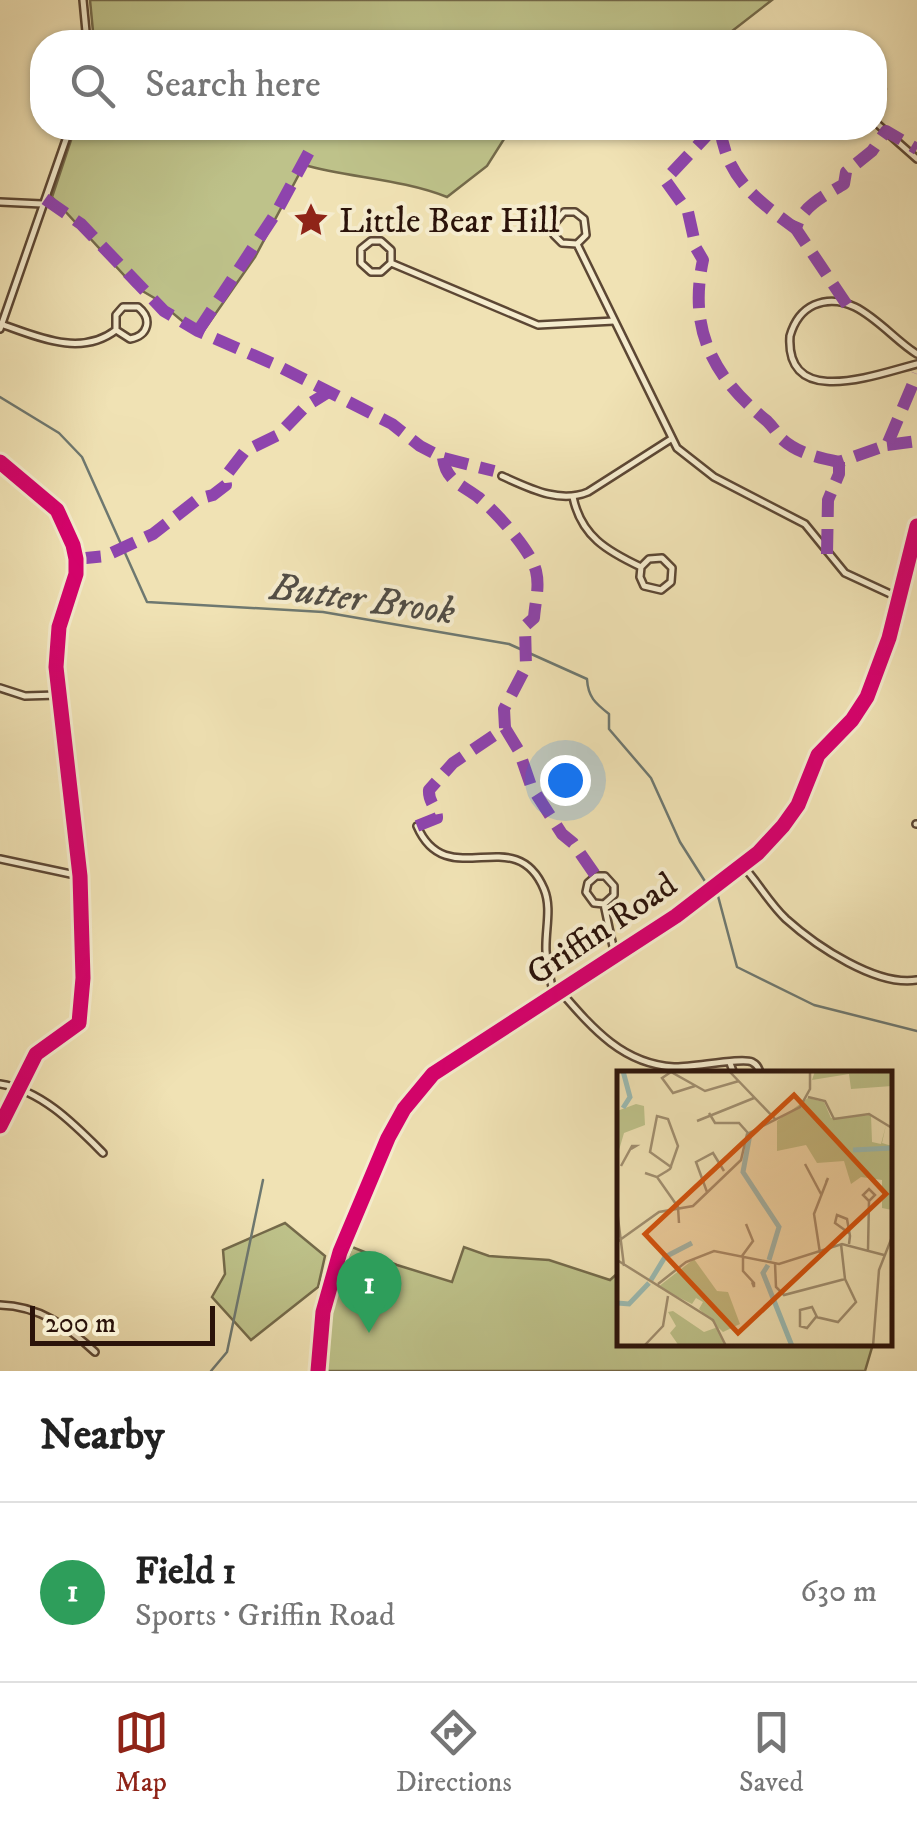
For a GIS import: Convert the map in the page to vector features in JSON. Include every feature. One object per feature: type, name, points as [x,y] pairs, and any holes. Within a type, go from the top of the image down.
[{"type":"street","points":[[83,0],[86,30]]},
{"type":"street","points":[[887,130],[917,159]]},
{"type":"street","points":[[66,140],[1,327],[72,344],[100,340],[116,330]]},
{"type":"street","points":[[0,202],[43,204]]},
{"type":"street","points":[[564,212],[575,212],[587,224],[586,236],[577,244],[562,243],[554,235],[554,224],[564,212]]},
{"type":"street","points":[[381,241],[391,250],[391,263],[384,270],[370,272],[361,262],[361,249],[368,242],[381,241]]},
{"type":"street","points":[[577,244],[670,439],[684,456],[702,470],[805,524],[846,573],[899,598]]},
{"type":"street","points":[[391,263],[529,322],[554,326],[614,321]]},
{"type":"street","points":[[917,354],[868,315],[836,302],[809,308],[796,320],[790,336],[791,353],[798,368],[822,382],[839,382],[917,364]]},
{"type":"street","points":[[134,306],[146,315],[147,326],[141,336],[124,338],[116,330],[116,315],[123,307],[134,306]]},
{"type":"street","points":[[502,476],[538,491],[573,497],[588,492],[670,439]]},
{"type":"street","points":[[0,462],[57,510],[74,545],[76,574],[56,646],[58,695],[80,876],[81,1017],[72,1030],[36,1054],[0,1126]]},
{"type":"street","points":[[573,497],[579,518],[593,539],[642,566]]},
{"type":"street","name":"Griffin Road","points":[[318,1371],[323,1312],[331,1278],[381,1152],[404,1109],[434,1074],[615,956],[763,848],[792,815],[818,755],[861,708],[882,658],[917,526]]},
{"type":"street","points":[[652,558],[666,560],[673,572],[672,582],[664,589],[650,590],[641,580],[642,566],[652,558]]},
{"type":"street","points":[[0,688],[18,696],[58,695]]},
{"type":"street","points":[[417,826],[431,847],[448,858],[501,856],[520,862],[534,873],[546,896],[546,955],[558,994],[608,1042],[634,1058],[675,1067],[748,1060],[758,1071]]},
{"type":"street","points":[[0,860],[80,876]]},
{"type":"street","points":[[742,865],[786,919],[846,961],[884,980],[917,980]]},
{"type":"street","points":[[599,876],[608,878],[615,889],[604,904],[594,903],[586,892],[590,880],[599,876]]},
{"type":"street","points":[[604,904],[615,956]]},
{"type":"street","points":[[730,1063],[733,1071]]},
{"type":"street","points":[[0,1084],[20,1087],[38,1097],[103,1153]]},
{"type":"street","points":[[0,1305],[22,1306],[45,1314],[95,1352]]},
{"type":"green space","points":[[90,0],[772,0],[733,30],[93,30]]},
{"type":"green space","points":[[71,140],[503,140],[487,166],[447,197],[412,186],[304,165],[255,257],[200,336],[134,286],[52,197]]},
{"type":"green space","points":[[285,1223],[325,1256],[318,1287],[251,1340],[212,1297],[225,1274],[223,1250]]},
{"type":"green space","points":[[352,1247],[452,1282],[464,1247],[489,1256],[549,1260],[610,1280],[617,1274],[617,1346],[872,1346],[865,1371],[323,1371],[331,1300]]},
{"type":"waterway","name":"Butter Brook","points":[[0,397],[59,433],[82,457],[147,602],[323,612],[509,644],[587,679],[593,699],[609,714],[609,729],[651,778],[680,842],[706,883]]},
{"type":"waterway","name":"Butter Brook","points":[[718,896],[737,967],[814,1005],[917,1031]]},
{"type":"waterway","points":[[211,1371],[227,1352],[263,1180]]},
{"type":"marked path","points":[[887,132],[917,149]]},
{"type":"marked path","points":[[703,140],[665,180],[688,212],[696,248],[703,260],[699,308],[709,350],[732,387],[782,439],[801,451],[839,462]]},
{"type":"marked path","points":[[723,140],[729,161],[746,186],[796,229]]},
{"type":"marked path","points":[[847,305],[796,229],[803,214],[844,184],[846,172],[880,140]]},
{"type":"marked path","points":[[198,331],[276,213],[309,152]]},
{"type":"marked path","points":[[45,199],[81,224],[164,311],[392,424],[443,458],[494,471]]},
{"type":"marked path","points":[[827,554],[828,500],[839,474],[839,462],[887,445],[917,374]]},
{"type":"marked path","points":[[76,559],[105,556],[153,534],[198,499],[213,495],[226,485],[225,477],[245,451],[278,435],[306,406],[327,393]]},
{"type":"marked path","points":[[887,445],[917,441]]},
{"type":"marked path","points":[[417,826],[437,818],[429,790],[453,763],[505,728],[504,709],[526,667],[525,626],[534,618],[537,589],[533,562],[520,542],[485,503],[451,477],[443,458]]},
{"type":"marked path","points":[[505,728],[519,751],[531,786],[596,876]]},
{"type":"cycle path","points":[[0,462],[57,510],[76,559],[76,574],[59,627],[56,667],[80,876],[83,978],[79,1023],[36,1054],[0,1126]]},
{"type":"cycle path","points":[[318,1371],[323,1312],[340,1252],[404,1109],[433,1074],[676,916],[758,853],[783,826],[798,805],[818,755],[852,720],[867,697],[889,638],[917,526]]},
{"type":"place","name":"Little Bear Hill","points":[[311,220]]},
{"type":"place","name":"Field 1","points":[[369,1333]]}]
